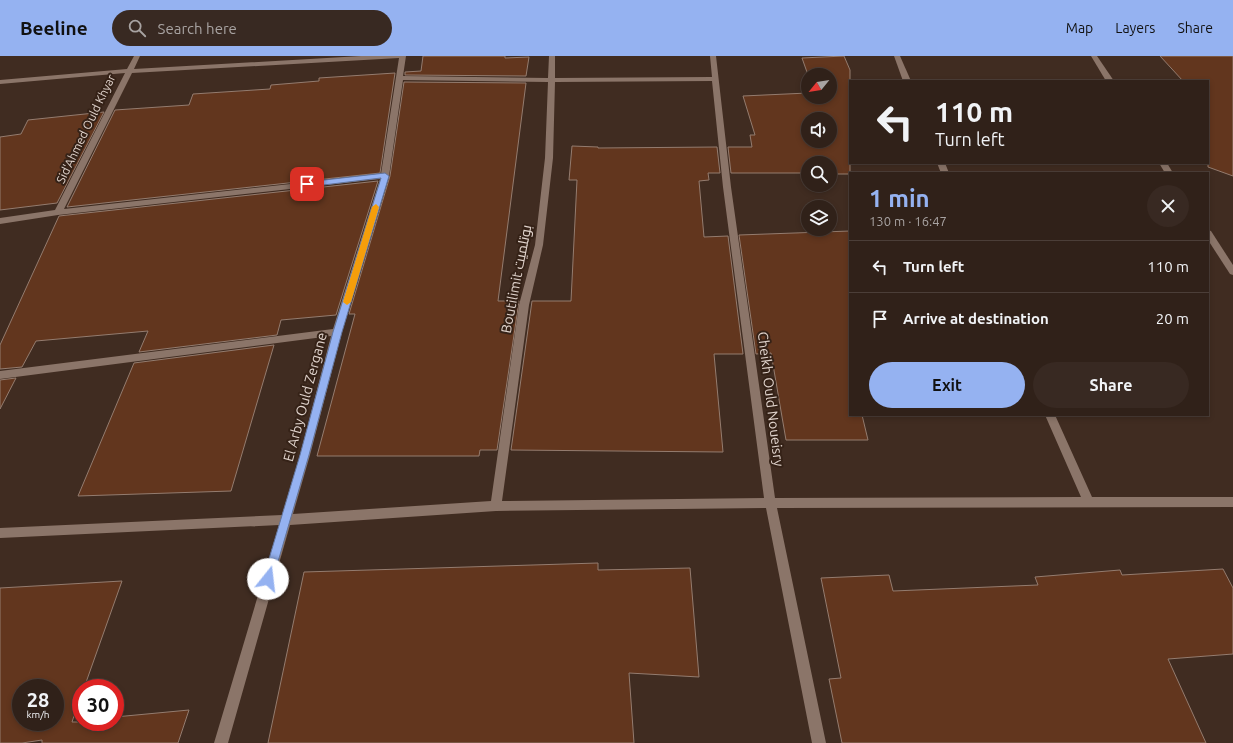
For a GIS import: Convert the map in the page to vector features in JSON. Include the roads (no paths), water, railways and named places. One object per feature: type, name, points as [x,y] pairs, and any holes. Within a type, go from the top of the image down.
[{"type":"street","name":"Sid'Ahmed Ould Khyar","points":[[58,212],[128,71],[137,56]]},
{"type":"street","points":[[0,82],[128,71],[398,56]]},
{"type":"street","name":"El Arby Ould Zergane","points":[[221,743],[305,455],[338,332],[385,176],[403,56]]},
{"type":"street","name":"Boutilimit بوتلميت","points":[[496,506],[524,305],[539,245],[549,158],[552,56]]},
{"type":"street","name":"Cheikh Ould Noueisry","points":[[713,56],[727,187],[770,503],[819,743]]},
{"type":"street","points":[[897,56],[907,80]]},
{"type":"street","points":[[1094,56],[1109,80]]},
{"type":"street","points":[[400,78],[552,80],[716,79]]},
{"type":"street","points":[[0,221],[58,212],[385,176]]},
{"type":"street","points":[[1209,235],[1233,272]]},
{"type":"street","points":[[0,375],[338,332]]},
{"type":"street","points":[[1050,416],[1088,502]]},
{"type":"street","points":[[0,533],[285,520],[496,506],[770,503],[1233,502]]}]
